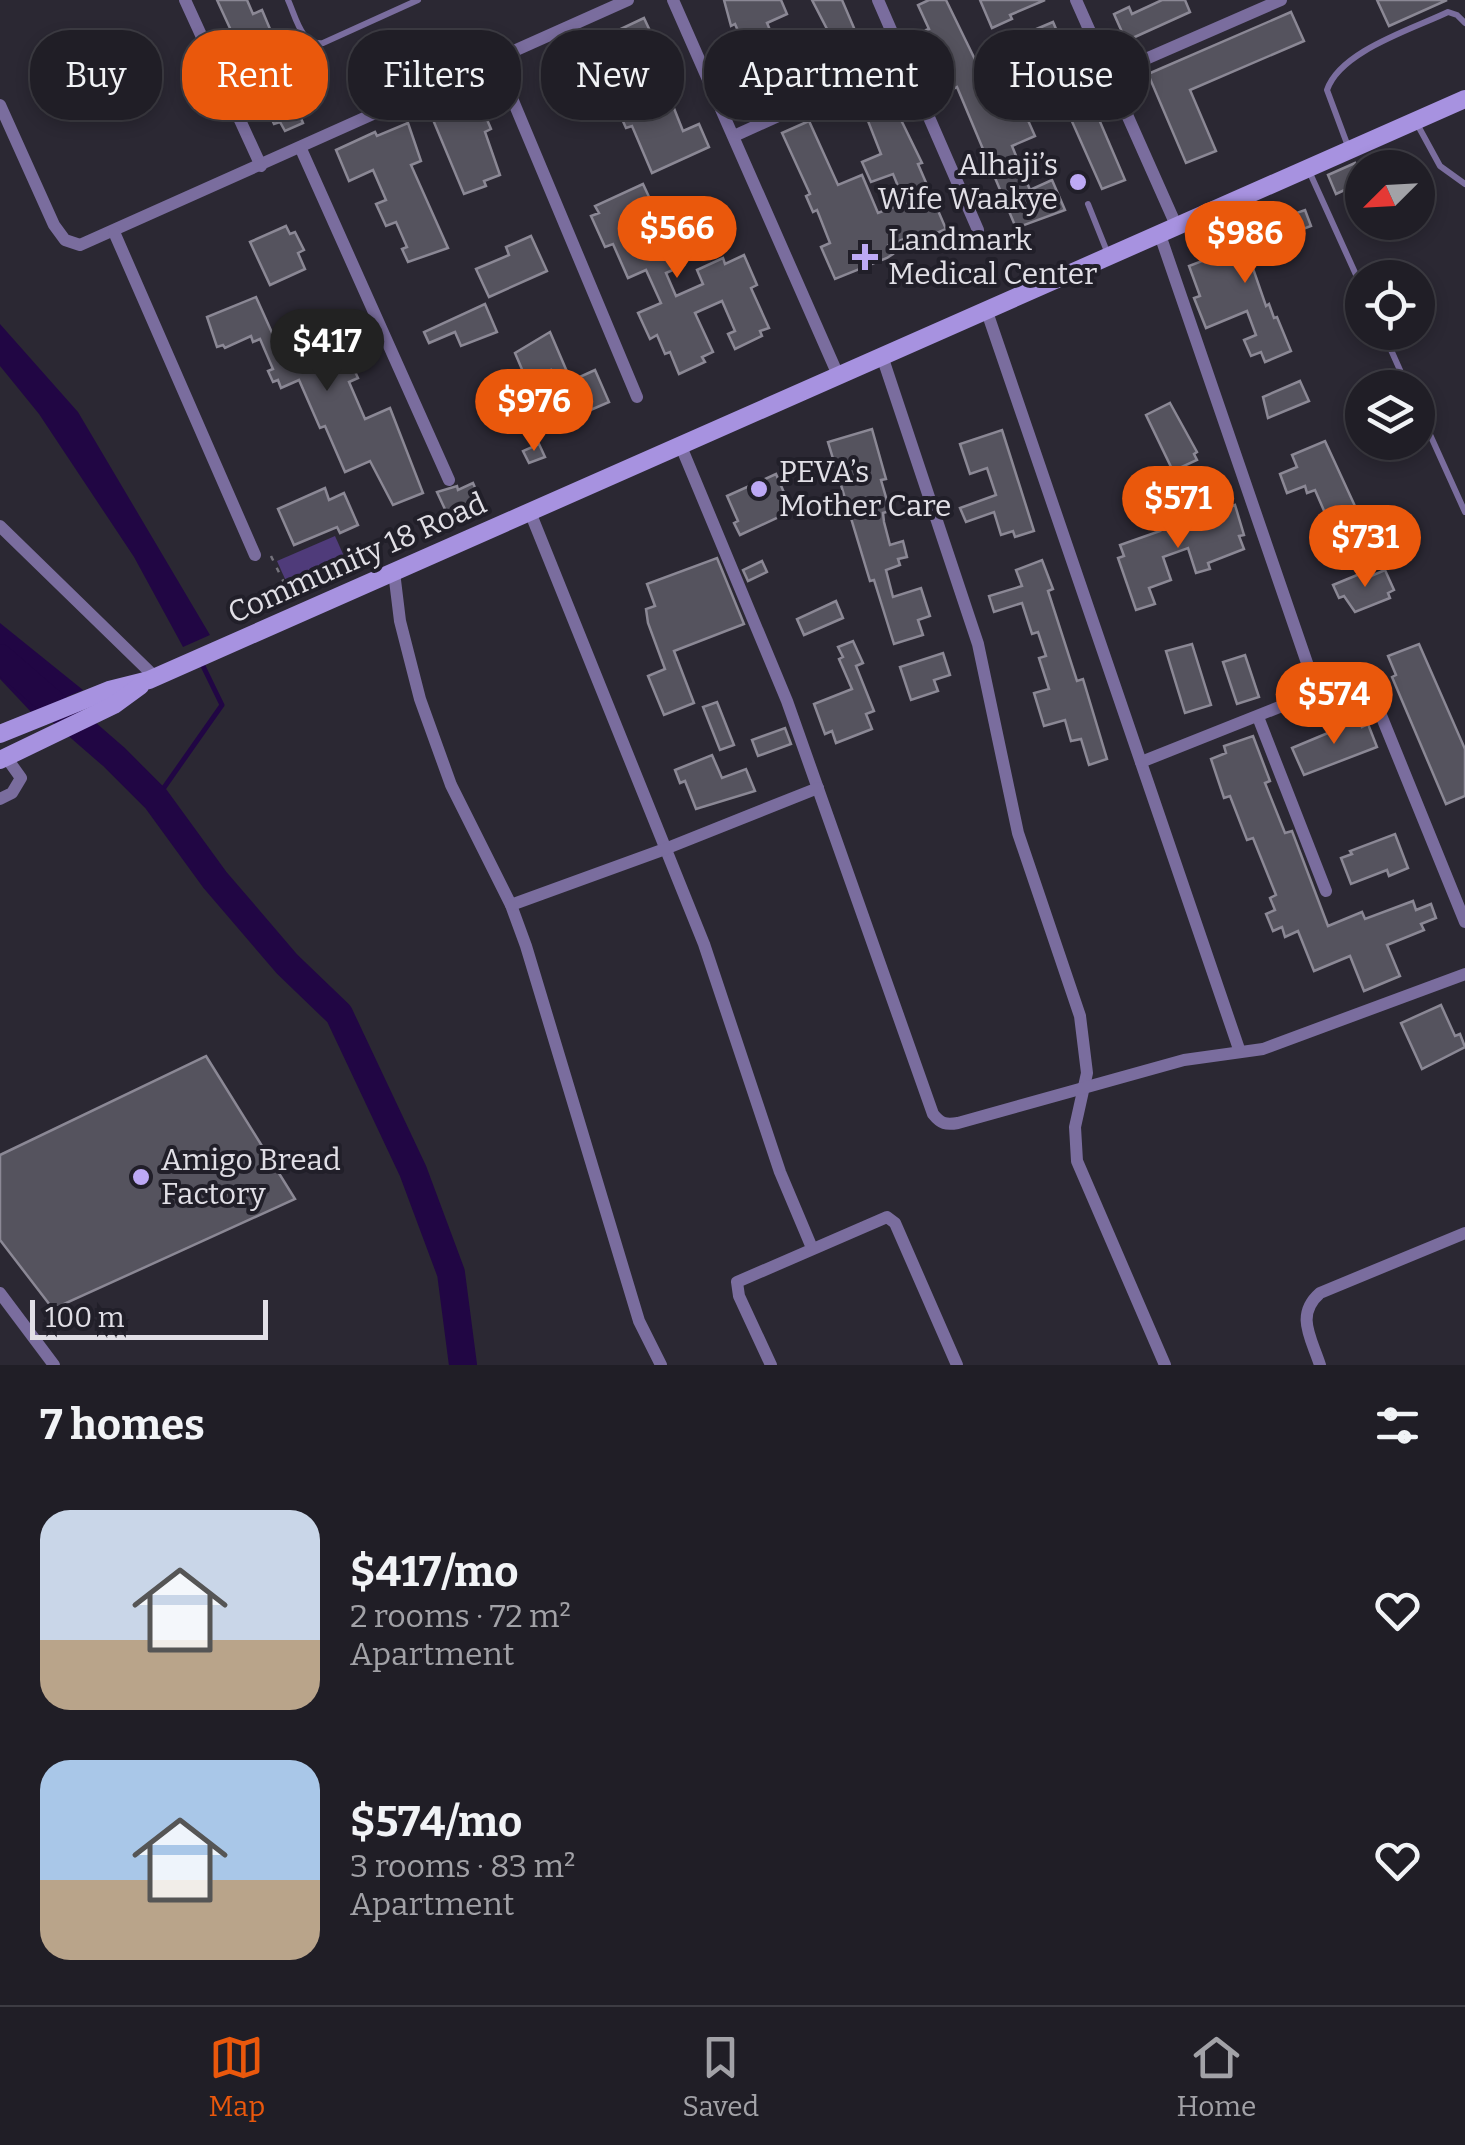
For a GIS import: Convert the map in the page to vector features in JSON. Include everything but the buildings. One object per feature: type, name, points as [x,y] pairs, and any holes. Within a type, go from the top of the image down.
[{"type":"main road","name":"Community 18 Road","points":[[1349,150],[1465,99]]},
{"type":"main road","name":"Community 18 Road","points":[[9,755],[152,678],[1345,152]]},
{"type":"main road","name":"Community 18 Road","points":[[6,731],[111,697]]},
{"type":"street","points":[[185,0],[260,166]]},
{"type":"street","points":[[521,49],[628,0]]},
{"type":"street","points":[[673,0],[838,376]]},
{"type":"street","points":[[878,0],[891,30]]},
{"type":"street","points":[[1076,0],[1089,30]]},
{"type":"street","points":[[1149,58],[1281,0]]},
{"type":"street","points":[[0,105],[59,234],[80,245],[363,120]]},
{"type":"street","points":[[521,120],[637,397]]},
{"type":"street","points":[[734,136],[769,120]]},
{"type":"street","points":[[930,120],[978,230]]},
{"type":"street","points":[[1126,120],[1167,229],[1317,692]]},
{"type":"street","points":[[301,148],[449,480]]},
{"type":"street","points":[[114,232],[254,555]]},
{"type":"street","points":[[986,308],[1240,1052]]},
{"type":"street","points":[[882,356],[978,644],[1018,834],[1080,1016],[1086,1086],[1076,1127],[1077,1160],[1165,1365]]},
{"type":"street","points":[[680,444],[764,641],[933,1114],[947,1125],[1194,1058],[1263,1049],[1465,974]]},
{"type":"street","points":[[530,512],[704,944],[775,1158],[812,1248]]},
{"type":"street","points":[[0,526],[152,678]]},
{"type":"street","points":[[394,572],[400,621],[430,729],[462,812],[511,904],[639,1321],[661,1365]]},
{"type":"street","points":[[1141,762],[1348,680],[1360,679],[1368,684],[1465,922]]},
{"type":"street","points":[[1258,716],[1326,891]]},
{"type":"street","points":[[0,799],[12,793],[21,778],[9,755]]},
{"type":"street","points":[[511,904],[666,849],[818,788]]},
{"type":"street","points":[[771,1365],[737,1282],[892,1218],[957,1365]]},
{"type":"street","points":[[1320,1365],[1305,1318],[1308,1303],[1320,1293],[1465,1233]]},
{"type":"street","points":[[0,1293],[54,1365]]},
{"type":"lane","points":[[288,0],[307,40],[313,44],[323,44],[418,0]]},
{"type":"lane","points":[[1349,150],[1327,90],[1338,70],[1358,54],[1448,12],[1457,14],[1465,23]]},
{"type":"lane","points":[[1416,121],[1440,166],[1465,184]]},
{"type":"lane","points":[[1308,167],[1350,260]]},
{"type":"lane","points":[[1088,204],[1109,255]]},
{"type":"lane","points":[[1435,446],[1465,512]]},
{"type":"path","points":[[254,555],[272,556],[299,614]]},
{"type":"shaded area","points":[[0,324],[78,412],[210,635],[183,647],[134,557],[39,414],[0,366]]},
{"type":"shaded area","points":[[335,536],[347,563],[289,588],[277,561]]},
{"type":"shaded area","points":[[0,623],[83,690],[31,712],[0,679]]},
{"type":"waterway","points":[[0,658],[156,799],[215,880],[287,964],[339,1014],[413,1171],[451,1273],[463,1365]]},
{"type":"waterway","points":[[156,799],[222,705],[202,664]]},
{"type":"place","name":"Alhaji’s Wife Waakye","points":[[1078,182]]},
{"type":"place","name":"Landmark Medical Center","points":[[865,257]]},
{"type":"place","name":"PEVA’s Mother Care","points":[[759,489]]},
{"type":"place","name":"Amigo Bread Factory","points":[[141,1177]]}]
